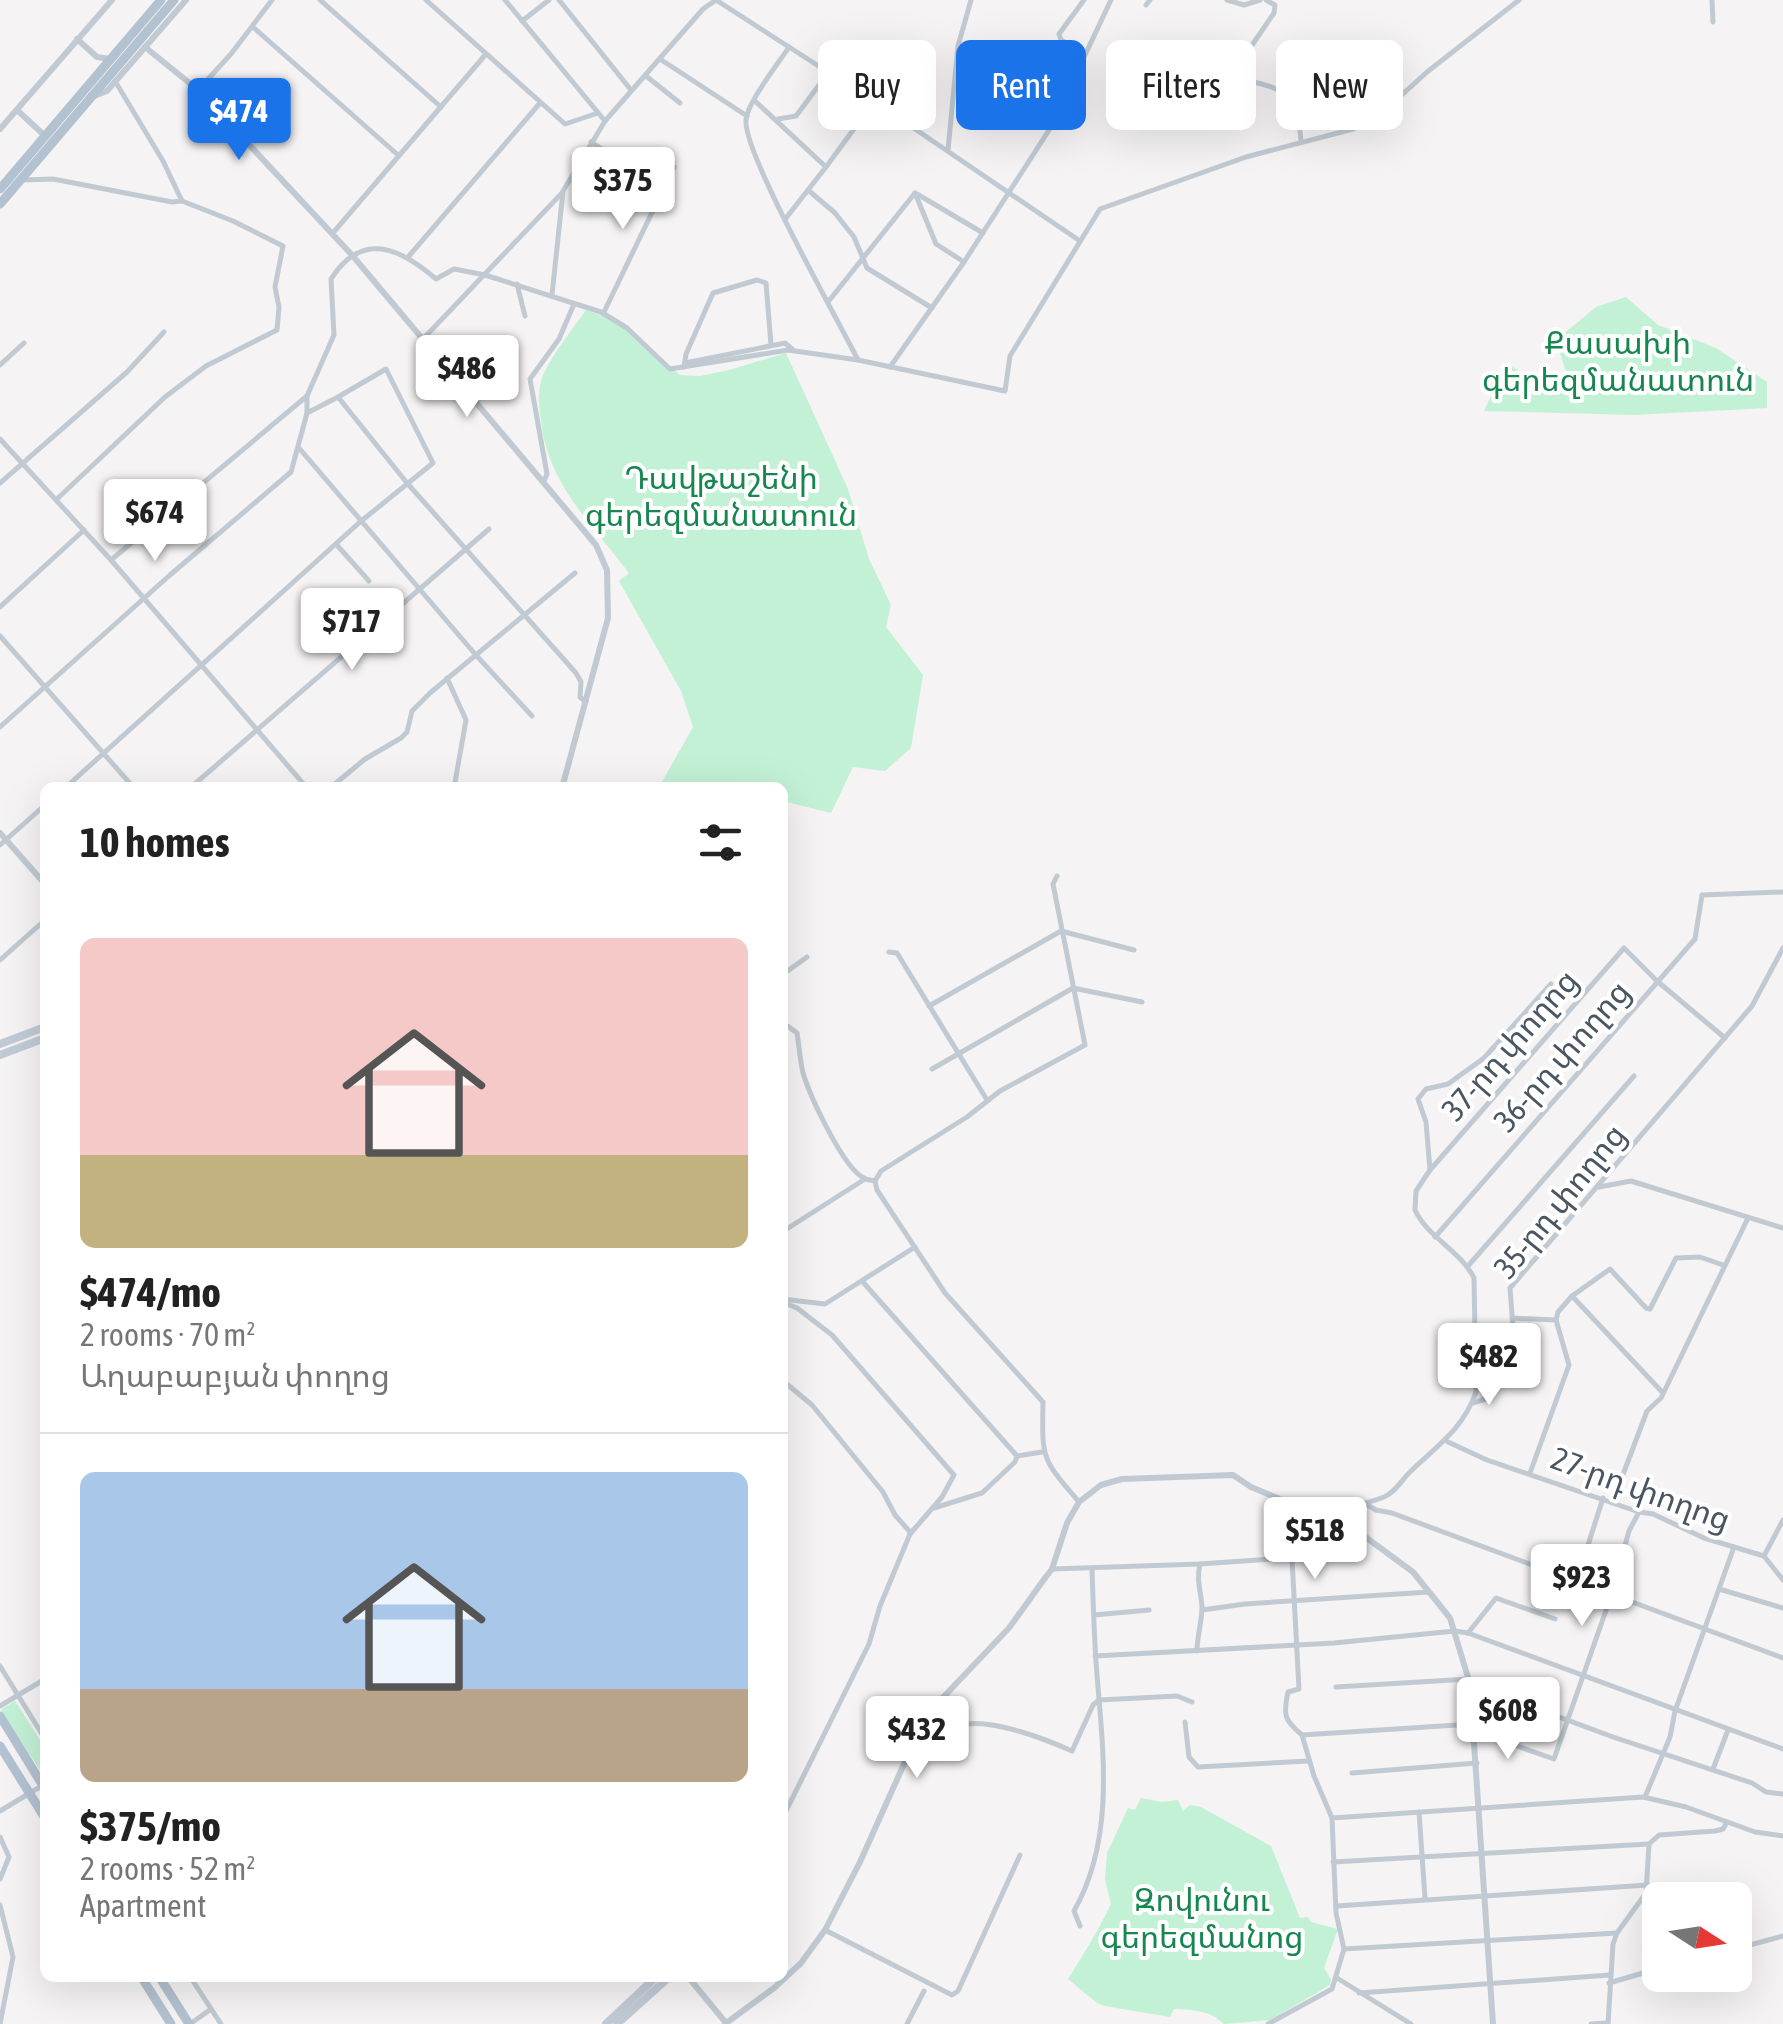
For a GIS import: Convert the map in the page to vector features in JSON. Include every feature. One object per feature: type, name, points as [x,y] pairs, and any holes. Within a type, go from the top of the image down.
[{"type":"main road","points":[[0,188],[160,0]]},
{"type":"main road","points":[[0,204],[174,0]]},
{"type":"main road","points":[[0,1044],[40,1029]]},
{"type":"main road","points":[[0,1055],[40,1040]]},
{"type":"main road","points":[[0,1716],[40,1780]]},
{"type":"main road","points":[[0,1746],[40,1810]]},
{"type":"main road","points":[[144,1982],[170,2024]]},
{"type":"main road","points":[[163,1982],[189,2024]]},
{"type":"main road","points":[[606,2024],[651,1982]]},
{"type":"main road","points":[[617,2024],[664,1982]]},
{"type":"street","points":[[0,129],[112,0]]},
{"type":"street","points":[[90,96],[103,93],[186,0]]},
{"type":"street","points":[[198,90],[272,0]]},
{"type":"street","points":[[320,0],[441,107]]},
{"type":"street","points":[[426,0],[565,124],[598,113]]},
{"type":"street","points":[[436,9],[444,0]]},
{"type":"street","points":[[506,0],[604,121]]},
{"type":"street","points":[[522,21],[549,0]]},
{"type":"street","points":[[559,0],[631,90]]},
{"type":"street","points":[[948,151],[958,46],[971,0]]},
{"type":"street","points":[[1061,40],[1059,34],[1084,0]]},
{"type":"street","points":[[1086,54],[1111,0]]},
{"type":"street","points":[[1228,0],[1244,5],[1263,0],[1274,6],[1274,13],[1244,57],[1245,80],[1278,87],[1289,96],[1298,112],[1301,141]]},
{"type":"street","points":[[684,365],[795,352],[858,360],[1005,391],[1010,356],[1091,221],[1108,205],[1301,141],[1352,129],[1383,112],[1520,0]]},
{"type":"street","points":[[1712,0],[1713,22]]},
{"type":"street","points":[[422,339],[563,192],[604,121],[711,1],[818,67]]},
{"type":"street","points":[[252,27],[398,155]]},
{"type":"street","points":[[78,39],[97,57],[111,59]]},
{"type":"street","points":[[146,48],[198,90],[352,256],[596,544],[607,570],[608,618],[564,782]]},
{"type":"street","points":[[789,48],[746,116],[747,130],[761,168],[858,360]]},
{"type":"street","points":[[331,235],[486,54]]},
{"type":"street","points":[[660,59],[746,116]]},
{"type":"street","points":[[646,76],[680,103]]},
{"type":"street","points":[[115,81],[163,160],[182,202]]},
{"type":"street","points":[[776,120],[796,116],[818,86]]},
{"type":"street","points":[[755,101],[826,167]]},
{"type":"street","points":[[408,256],[541,102]]},
{"type":"street","points":[[16,110],[46,136]]},
{"type":"street","points":[[786,218],[853,130]]},
{"type":"street","points":[[916,130],[1080,241]]},
{"type":"street","points":[[890,366],[964,262],[1049,130]]},
{"type":"street","points":[[591,142],[665,188]]},
{"type":"street","points":[[604,313],[674,166]]},
{"type":"street","points":[[20,181],[53,179],[182,202],[283,246],[275,287],[279,307],[277,330],[206,366],[165,397],[57,499]]},
{"type":"street","points":[[808,190],[835,213],[854,237],[866,268],[932,308]]},
{"type":"street","points":[[552,295],[563,192]]},
{"type":"street","points":[[828,302],[915,192]]},
{"type":"street","points":[[915,192],[983,233]]},
{"type":"street","points":[[915,192],[936,244],[964,262]]},
{"type":"street","points":[[0,726],[291,472],[300,448],[307,396],[334,336],[331,279],[352,256],[369,247],[408,256],[436,279],[454,269],[485,275],[604,313],[627,328],[670,369],[771,345],[787,343],[795,352]]},
{"type":"street","points":[[684,365],[713,292],[757,280],[766,283],[768,289],[771,345]]},
{"type":"street","points":[[517,284],[525,316]]},
{"type":"street","points":[[544,481],[547,474],[530,380],[559,339],[574,302]]},
{"type":"street","points":[[0,483],[127,372],[164,332]]},
{"type":"street","points":[[0,365],[24,343]]},
{"type":"street","points":[[72,782],[360,522],[433,463],[386,369],[307,413]]},
{"type":"street","points":[[111,560],[307,396]]},
{"type":"street","points":[[338,397],[407,483],[576,673],[581,682],[580,696],[586,702]]},
{"type":"street","points":[[0,440],[111,560],[302,782]]},
{"type":"street","points":[[300,448],[474,654],[532,716]]},
{"type":"street","points":[[197,782],[490,529]]},
{"type":"street","points":[[0,607],[84,530]]},
{"type":"street","points":[[336,544],[369,581]]},
{"type":"street","points":[[337,782],[365,759],[401,738],[407,732],[412,711],[474,654],[575,573]]},
{"type":"street","points":[[0,636],[129,782]]},
{"type":"street","points":[[447,678],[466,720],[455,782]]},
{"type":"street","points":[[40,809],[2,839],[40,879]]},
{"type":"street","points":[[1056,876],[1053,884],[1061,931],[1085,1045],[987,1100],[968,1117],[881,1171],[875,1181],[945,1293],[1043,1402],[1042,1452],[1079,1502]]},
{"type":"street","name":"36-րդ փողոց","points":[[1435,1237],[1694,940],[1702,895],[1783,892]]},
{"type":"street","points":[[0,960],[40,924]]},
{"type":"street","points":[[929,1006],[1061,931],[1134,950]]},
{"type":"street","name":"37-րդ փողոց","points":[[1430,1170],[1624,948],[1656,980]]},
{"type":"street","name":"35-րդ փողոց","points":[[1472,1402],[1489,1400],[1511,1344],[1510,1288],[1752,1006],[1783,948]]},
{"type":"street","points":[[889,952],[897,954],[987,1100]]},
{"type":"street","points":[[788,971],[807,957]]},
{"type":"street","points":[[1656,980],[1725,1038]]},
{"type":"street","points":[[788,1975],[825,1930],[932,1709],[1008,1628],[1052,1569],[1067,1523],[1079,1502],[1100,1485],[1122,1479],[1232,1475],[1290,1504],[1330,1511],[1395,1490],[1412,1469],[1447,1441],[1476,1392],[1476,1290],[1468,1266],[1435,1237],[1414,1210],[1416,1191],[1430,1170],[1426,1122],[1418,1099],[1420,1094],[1433,1086],[1448,1084],[1484,1058],[1551,984]]},
{"type":"street","points":[[932,1069],[1073,988],[1142,1002]]},
{"type":"street","points":[[788,1026],[797,1033],[803,1073],[851,1169],[875,1181]]},
{"type":"street","points":[[1468,1266],[1634,1076]]},
{"type":"street","points":[[788,1228],[865,1178]]},
{"type":"street","points":[[1597,1188],[1631,1181],[1783,1228]]},
{"type":"street","points":[[1612,1501],[1647,1411],[1663,1394],[1748,1218]]},
{"type":"street","points":[[788,1301],[825,1304],[915,1247]]},
{"type":"street","points":[[1530,1473],[1569,1365],[1556,1320],[1572,1296],[1610,1270],[1650,1308],[1676,1258],[1700,1257],[1724,1265]]},
{"type":"street","points":[[862,1280],[1016,1456]]},
{"type":"street","points":[[1572,1296],[1663,1394]]},
{"type":"street","points":[[788,1303],[832,1336],[954,1475],[911,1533],[880,1606],[873,1636],[788,1807]]},
{"type":"street","points":[[1512,1318],[1556,1320]]},
{"type":"street","points":[[788,1385],[812,1406],[883,1492],[895,1515],[911,1533]]},
{"type":"street","name":"27-րդ փողոց","points":[[1447,1441],[1487,1460],[1653,1514],[1704,1538],[1764,1556]]},
{"type":"street","points":[[1016,1456],[1042,1452]]},
{"type":"street","points":[[931,1508],[982,1493],[1015,1462],[1016,1456]]},
{"type":"street","points":[[1576,1583],[1603,1498]]},
{"type":"street","points":[[1363,1502],[1783,1658]]},
{"type":"street","points":[[1268,2024],[1332,1989],[1344,1949],[1336,1906],[1332,1818],[1302,1735],[1283,1715],[1288,1692],[1298,1689],[1290,1504]]},
{"type":"street","points":[[1330,1511],[1413,1572],[1432,1592],[1443,1606],[1470,1681],[1493,2024]]},
{"type":"street","points":[[1302,1735],[1325,1731],[1474,1728],[1554,1759],[1611,1596],[1628,1532],[1638,1512]]},
{"type":"street","points":[[1782,1525],[1764,1556],[1783,1580]]},
{"type":"street","points":[[1052,1569],[1200,1564],[1352,1551],[1358,1532]]},
{"type":"street","points":[[1646,1797],[1734,1547]]},
{"type":"street","points":[[1197,1652],[1202,1610],[1196,1584],[1200,1564]]},
{"type":"street","points":[[1080,1926],[1074,1911],[1085,1891],[1102,1820],[1092,1569]]},
{"type":"street","points":[[1719,1589],[1783,1608]]},
{"type":"street","points":[[1202,1610],[1432,1592]]},
{"type":"street","points":[[1468,1633],[1496,1598],[1555,1620]]},
{"type":"street","points":[[1094,1615],[1149,1610]]},
{"type":"street","points":[[1096,1656],[1468,1633],[1783,1749]]},
{"type":"street","points":[[0,1666],[40,1731]]},
{"type":"street","points":[[0,1706],[40,1681]]},
{"type":"street","points":[[1336,1688],[1470,1681],[1569,1720],[1752,1783],[1766,1792],[1783,1794]]},
{"type":"street","points":[[909,1754],[966,1724],[1020,1731],[1072,1751],[1099,1700],[1177,1696],[1192,1702]]},
{"type":"street","points":[[1185,1722],[1189,1757],[1198,1767],[1309,1761]]},
{"type":"street","points":[[1713,1770],[1728,1730]]},
{"type":"street","points":[[1352,1773],[1477,1763]]},
{"type":"street","points":[[0,1811],[40,1788]]},
{"type":"street","points":[[1332,1818],[1646,1797],[1755,1832],[1783,1836]]},
{"type":"street","points":[[1419,1812],[1425,1899]]},
{"type":"street","points":[[1334,1862],[1649,1844],[1659,1836],[1723,1829],[1727,1822]]},
{"type":"street","points":[[0,1837],[9,1857],[0,1880]]},
{"type":"street","points":[[1648,1882],[1649,1844]]},
{"type":"street","points":[[825,1930],[952,1995],[958,1991],[1020,1855]]},
{"type":"street","points":[[1336,1906],[1642,1885]]},
{"type":"street","points":[[1592,2024],[1608,2024],[1609,1979],[1617,1933],[1642,1901]]},
{"type":"street","points":[[0,1904],[13,1956],[0,2024]]},
{"type":"street","points":[[1344,1949],[1617,1933]]},
{"type":"street","points":[[1752,1944],[1783,1936]]},
{"type":"street","points":[[1358,1993],[1609,1979],[1642,1972]]},
{"type":"street","points":[[1336,1978],[1411,2024]]},
{"type":"street","points":[[194,1982],[220,2024]]},
{"type":"street","points":[[693,1982],[726,2024],[780,1982]]},
{"type":"street","points":[[907,2024],[924,1992]]},
{"type":"street","points":[[189,2024],[211,2009]]},
{"type":"green space","name":"Քասախի գերեզմանատուն","points":[[1626,297],[1658,325],[1716,348],[1767,382],[1767,408],[1634,415],[1484,411],[1506,364],[1569,396],[1571,388],[1556,340],[1596,307]]},
{"type":"green space","name":"Դավթաշենի գերեզմանատուն","points":[[586,310],[614,320],[680,375],[700,376],[729,370],[786,353],[848,489],[869,559],[891,605],[886,627],[923,675],[911,748],[885,771],[853,767],[831,813],[788,802],[788,782],[662,782],[693,727],[681,691],[619,581],[629,573],[574,502],[552,464],[545,444],[539,392],[543,375]]},
{"type":"green space","points":[[15,1701],[40,1740],[40,1770],[2,1714],[2,1709]]},
{"type":"green space","name":"Զովունու գերեզմանոց","points":[[1141,1798],[1178,1800],[1183,1811],[1190,1805],[1201,1807],[1271,1846],[1300,1918],[1308,1917],[1311,1922],[1338,1929],[1324,1968],[1330,1985],[1270,2020],[1224,2024],[1194,2010],[1174,2009],[1170,2017],[1105,2006],[1068,1979],[1111,1904],[1105,1880],[1107,1853],[1128,1808],[1135,1810]]}]
